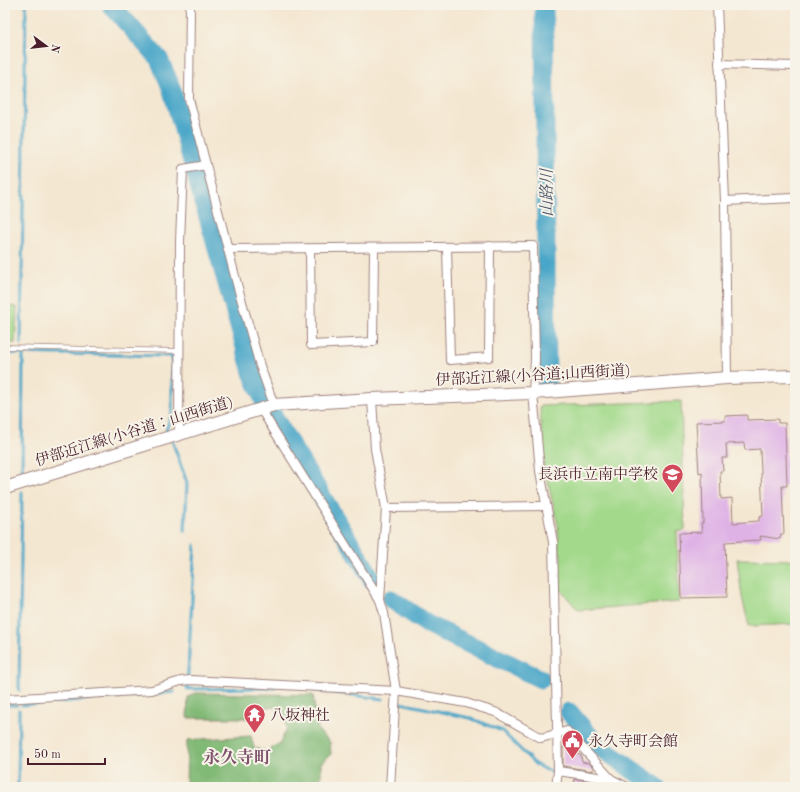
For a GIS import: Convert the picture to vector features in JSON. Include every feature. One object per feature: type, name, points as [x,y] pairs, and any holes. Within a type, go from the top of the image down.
[{"type":"main road","name":"伊部近江線(小谷道;山西街道)","points":[[266,407],[372,399],[533,393],[727,378],[795,376]]},
{"type":"main road","name":"伊部近江線(小谷道：山西街道)","points":[[5,488],[266,407]]},
{"type":"street","points":[[190,5],[189,99],[260,366],[266,407],[380,600],[384,613],[396,691],[390,787]]},
{"type":"street","points":[[717,5],[725,201],[727,378]]},
{"type":"street","points":[[720,64],[795,66]]},
{"type":"street","points":[[179,433],[179,351],[183,169],[206,165]]},
{"type":"street","points":[[725,201],[795,198]]},
{"type":"street","points":[[447,247],[450,360],[489,357],[490,246]]},
{"type":"street","points":[[228,249],[534,246],[535,359],[533,393],[540,471],[553,542],[556,735],[558,771],[556,787]]},
{"type":"street","points":[[310,248],[311,346],[373,342],[374,248]]},
{"type":"street","points":[[372,399],[375,449],[386,508],[380,600]]},
{"type":"street","points":[[386,508],[546,506]]},
{"type":"street","points":[[5,698],[152,690],[187,680],[396,691],[466,703],[495,712],[541,738],[567,731],[611,779]]},
{"type":"street","points":[[558,771],[611,779],[628,787]]},
{"type":"lane","points":[[5,347],[179,351]]},
{"type":"green space","points":[[5,306],[17,307],[15,343],[5,343]]},
{"type":"green space","points":[[681,401],[685,530],[677,532],[679,602],[578,610],[560,589],[558,525],[543,462],[540,406]]},
{"type":"green space","points":[[737,559],[795,560],[795,624],[749,626],[742,597]]},
{"type":"green space","name":"八坂神社","points":[[195,693],[313,695],[318,730],[330,742],[331,754],[321,763],[321,780],[328,787],[186,787],[187,740],[251,736],[254,748],[266,751],[280,743],[287,728],[280,711],[273,707],[254,709],[252,718],[187,718],[188,697]]},
{"type":"building","points":[[747,415],[747,420],[778,419],[778,423],[785,423],[787,486],[782,486],[784,534],[781,534],[780,539],[760,536],[761,540],[725,542],[727,597],[681,598],[679,533],[702,532],[701,523],[703,523],[702,472],[699,473],[696,422],[725,421],[725,416]],"holes":[[[744,443],[745,450],[760,449],[763,516],[759,517],[759,521],[733,523],[732,498],[721,499],[720,471],[723,471],[722,458],[727,458],[726,444]]]},
{"type":"building","name":"永久寺町会館","points":[[563,747],[574,747],[575,754],[581,755],[582,762],[589,763],[593,767],[593,771],[563,766]]},
{"type":"building","points":[[575,779],[589,781],[588,787],[573,787]]},
{"type":"waterway","points":[[21,344],[26,5]]},
{"type":"waterway","points":[[111,5],[159,59],[171,87],[252,372],[264,401],[372,579]]},
{"type":"waterway","name":"山路川","points":[[544,5],[547,382]]},
{"type":"waterway","points":[[5,353],[172,356],[172,413],[166,430],[169,435]]},
{"type":"waterway","points":[[22,476],[23,356]]},
{"type":"waterway","points":[[172,440],[187,483],[185,531]]},
{"type":"waterway","points":[[19,690],[22,492]]},
{"type":"waterway","points":[[195,545],[187,689],[275,688]]},
{"type":"waterway","points":[[391,599],[427,624],[541,679]]},
{"type":"waterway","points":[[314,690],[383,699]]},
{"type":"waterway","points":[[22,705],[174,692]]},
{"type":"waterway","points":[[401,703],[470,718],[502,731],[536,765],[553,773]]},
{"type":"waterway","points":[[5,705],[17,705]]},
{"type":"waterway","points":[[18,787],[19,710]]},
{"type":"waterway","points":[[569,712],[597,745],[657,787]]},
{"type":"place","name":"長浜市立南中学校","points":[[673,494]]},
{"type":"place","name":"八坂神社","points":[[255,734]]},
{"type":"place","name":"永久寺町会館","points":[[572,760]]},
{"type":"district","name":"永久寺町","points":[[237,757]]}]
